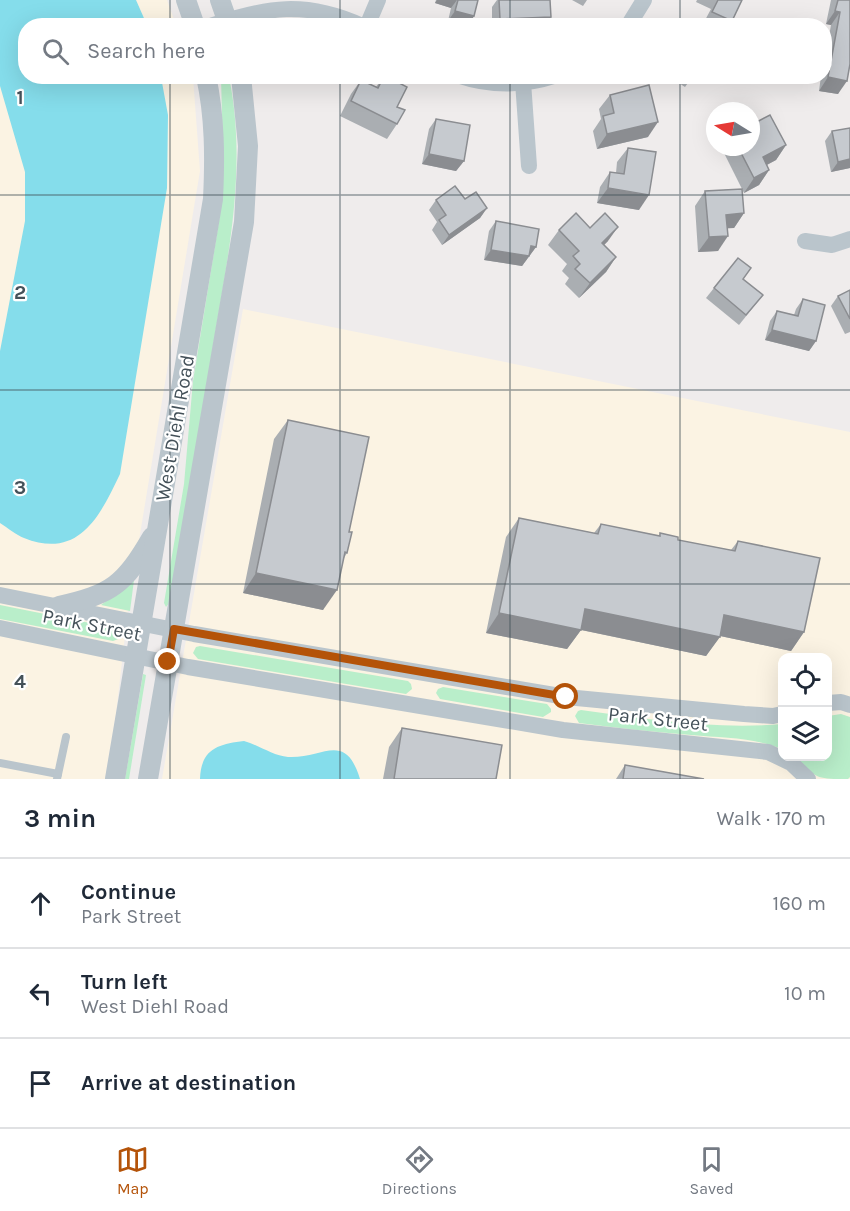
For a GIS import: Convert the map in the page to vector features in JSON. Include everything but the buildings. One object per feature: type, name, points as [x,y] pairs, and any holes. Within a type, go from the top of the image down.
[{"type":"street","points":[[186,0],[192,18]]},
{"type":"street","points":[[220,0],[222,18]]},
{"type":"street","points":[[370,18],[378,0]]},
{"type":"street","points":[[633,18],[644,0]]},
{"type":"street","points":[[239,18],[264,9],[281,7],[318,9],[346,18]]},
{"type":"street","name":"West Diehl Road","points":[[115,779],[213,199],[215,151],[208,84]]},
{"type":"street","name":"West Diehl Road","points":[[148,779],[244,222],[248,147],[242,84]]},
{"type":"street","points":[[523,84],[530,166]]},
{"type":"street","points":[[805,241],[832,245],[850,239]]},
{"type":"street","points":[[59,606],[93,598],[115,585],[138,561],[158,527]]},
{"type":"street","name":"Park Street","points":[[0,595],[174,629],[566,697],[744,714],[778,715]]},
{"type":"street","name":"Park Street","points":[[0,628],[168,662],[563,730],[768,752],[791,763],[808,779]]},
{"type":"street","points":[[832,703],[841,702],[850,705]]},
{"type":"lane","points":[[0,763],[58,777],[66,737]]},
{"type":"shaded area","points":[[0,0],[167,0],[173,18],[18,18],[18,84],[194,84],[200,171],[129,601],[116,714],[105,779],[0,779]]},
{"type":"shaded area","points":[[243,309],[850,432],[850,779],[162,779]]},
{"type":"green space","points":[[221,84],[230,84],[234,111],[236,180],[229,249],[186,509],[169,603],[166,607],[164,603],[184,484],[193,381],[220,215],[223,154]]},
{"type":"green space","points":[[134,580],[130,611],[101,605]]},
{"type":"green space","points":[[0,605],[115,628],[121,632],[121,638],[113,641],[0,619]]},
{"type":"green space","points":[[196,647],[408,681],[412,689],[406,694],[198,659],[193,653]]},
{"type":"green space","points":[[143,674],[146,675],[129,779],[125,779]]},
{"type":"green space","points":[[443,687],[547,704],[551,712],[543,717],[440,699],[436,693]]},
{"type":"green space","points":[[578,711],[707,725],[778,724],[778,748],[737,739],[579,723],[575,716]]},
{"type":"green space","points":[[841,714],[850,717],[850,777],[848,779],[823,778],[813,774],[799,761],[832,761],[832,715]]},
{"type":"water","points":[[0,0],[136,0],[144,18],[18,18],[18,84],[162,84],[168,115],[167,188],[120,474],[95,519],[73,538],[59,543],[43,543],[24,538],[0,523],[0,351],[25,221],[25,172],[0,86]]},
{"type":"water","points":[[244,741],[277,755],[288,757],[301,757],[332,750],[340,751],[347,755],[354,764],[360,779],[200,779],[204,761],[213,750],[219,746]]},
{"type":"route","points":[[168,662],[174,629],[566,697]]}]
